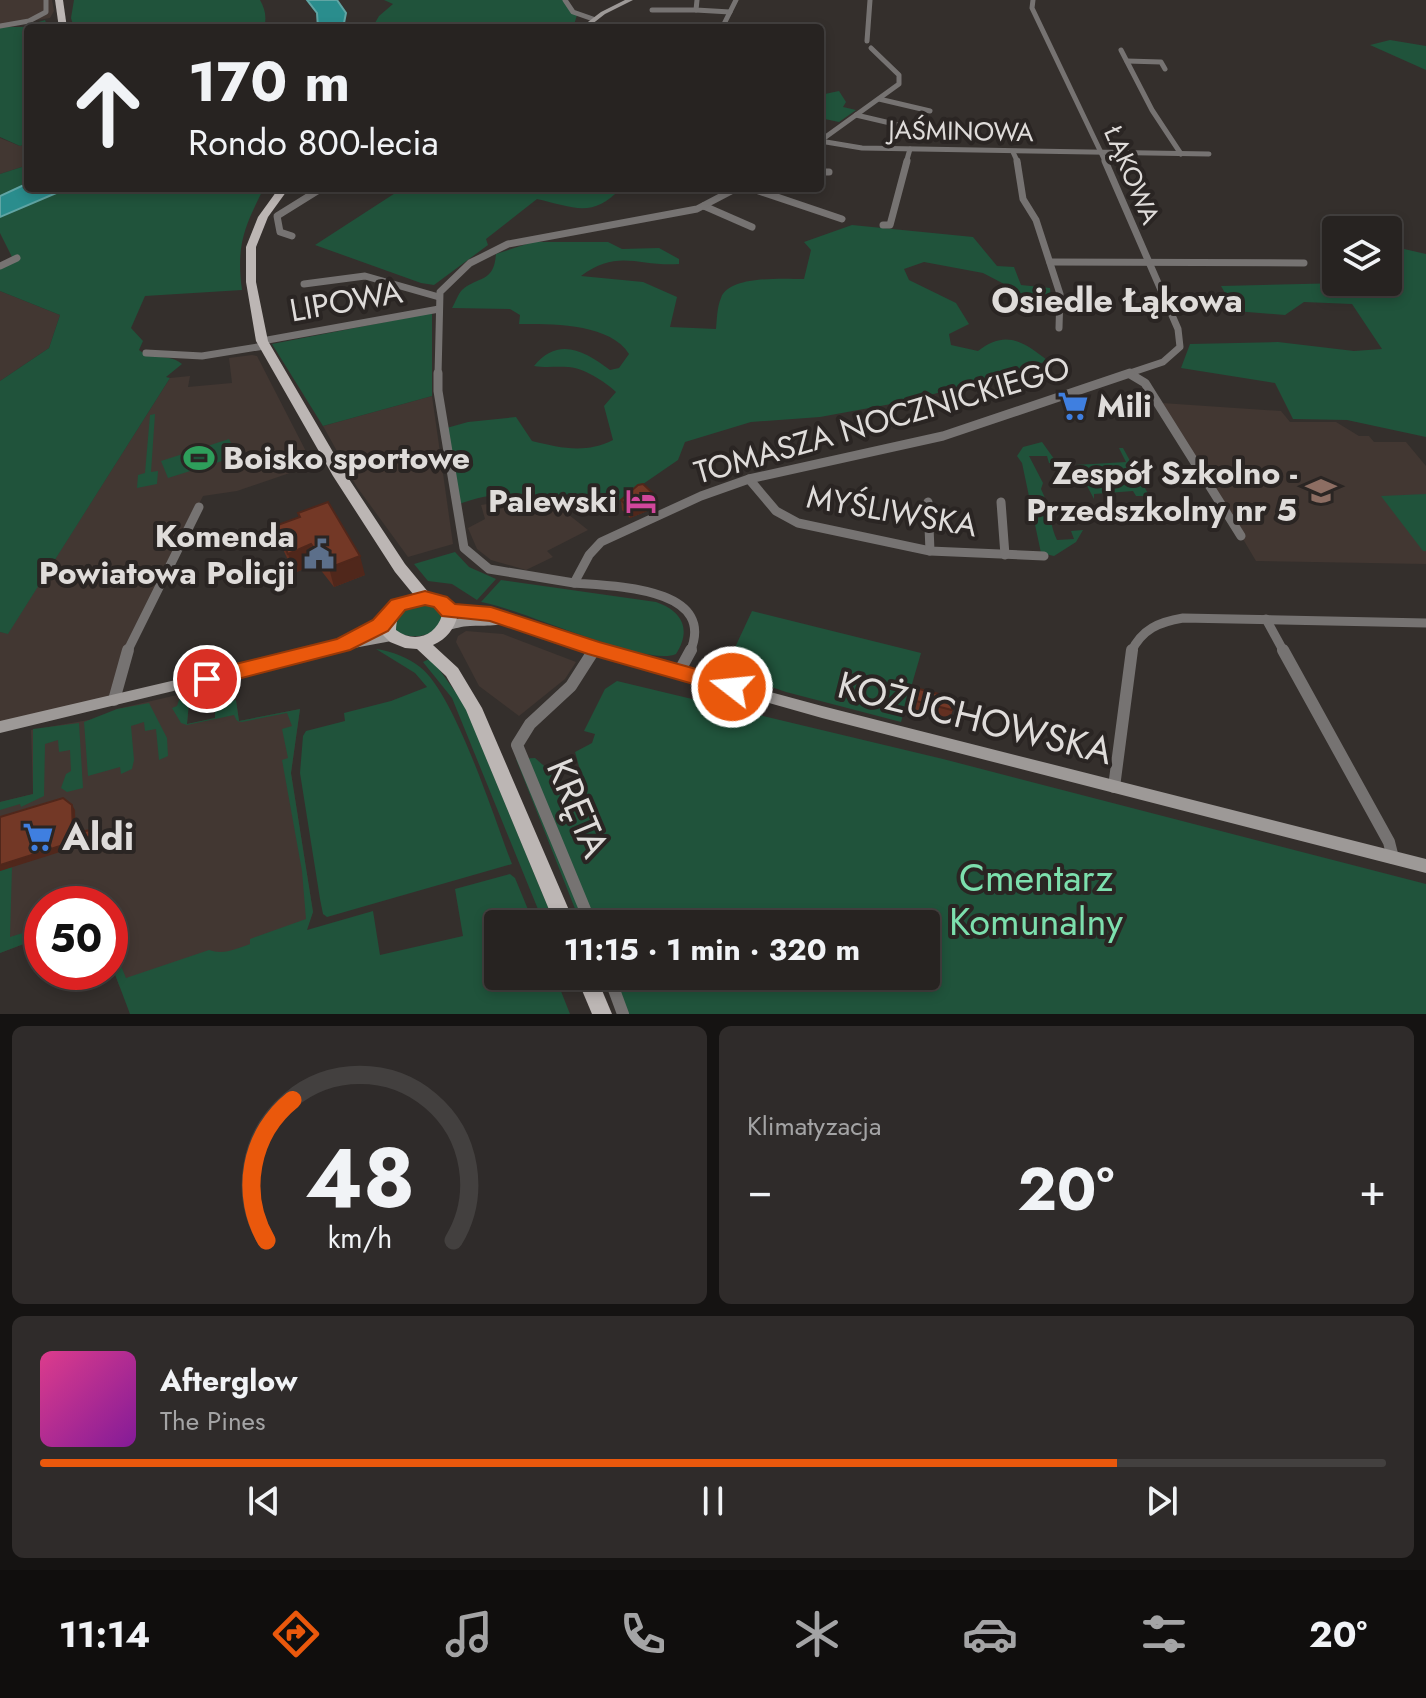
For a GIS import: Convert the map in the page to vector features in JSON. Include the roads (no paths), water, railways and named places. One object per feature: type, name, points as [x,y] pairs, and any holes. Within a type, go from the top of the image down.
[{"type":"main road","points":[[59,0],[62,24]]},
{"type":"main road","points":[[587,24],[630,0]]},
{"type":"main road","points":[[281,192],[263,217],[251,247],[251,282],[263,343],[340,476],[400,568],[425,598]]},
{"type":"main road","points":[[343,645],[387,620],[398,605],[402,591],[400,568]]},
{"type":"main road","points":[[398,605],[425,598],[440,602],[452,672]]},
{"type":"main road","points":[[387,620],[388,632],[404,642],[420,642],[445,624]]},
{"type":"main road","name":"KOŻUCHOWSKA","points":[[445,624],[510,622],[822,712],[1426,866]]},
{"type":"main road","points":[[0,727],[343,645],[392,637]]},
{"type":"main road","points":[[420,642],[452,672],[483,728],[559,910]]},
{"type":"main road","points":[[592,990],[602,1014]]},
{"type":"street","points":[[0,26],[43,15],[46,0]]},
{"type":"street","points":[[565,0],[573,12],[593,19]]},
{"type":"street","points":[[696,10],[697,0]]},
{"type":"street","points":[[724,24],[736,0]]},
{"type":"street","points":[[867,41],[870,0]]},
{"type":"street","name":"ŁĄKOWA","points":[[1033,0],[1032,8],[1102,154],[1181,339],[1175,355],[1163,362]]},
{"type":"street","points":[[652,10],[730,12]]},
{"type":"street","points":[[824,138],[898,86],[901,78],[871,48]]},
{"type":"street","points":[[1121,50],[1152,110],[1181,154]]},
{"type":"street","points":[[1127,61],[1159,59],[1165,69]]},
{"type":"street","points":[[879,99],[930,111]]},
{"type":"street","points":[[856,115],[903,126]]},
{"type":"street","name":"JAŚMINOWA","points":[[824,142],[862,148],[1209,154]]},
{"type":"street","points":[[883,225],[890,225],[910,149]]},
{"type":"street","points":[[1013,152],[1018,163],[1023,199],[1036,220],[1060,294],[1059,328]]},
{"type":"street","points":[[824,172],[829,172]]},
{"type":"street","points":[[292,236],[280,232],[278,214],[315,192]]},
{"type":"street","points":[[679,672],[695,640],[695,625],[682,605],[648,592],[489,569],[464,548],[438,391],[439,297],[442,288],[455,276],[484,255],[508,244],[704,206],[730,192]]},
{"type":"street","points":[[762,192],[842,219]]},
{"type":"street","points":[[704,206],[752,227]]},
{"type":"street","points":[[0,266],[17,258]]},
{"type":"street","points":[[1050,262],[1304,263]]},
{"type":"street","points":[[304,284],[365,276],[439,297]]},
{"type":"street","name":"LIPOWA","points":[[146,353],[202,356],[439,309]]},
{"type":"street","name":"TOMASZA NOCZNICKIEGO","points":[[574,583],[589,555],[601,542],[701,496],[749,479],[943,436],[1163,362]]},
{"type":"street","points":[[1130,374],[1145,383],[1241,536]]},
{"type":"street","name":"MYŚLIWSKA","points":[[749,479],[784,518],[930,551],[1044,556]]},
{"type":"street","points":[[928,502],[930,551]]},
{"type":"street","points":[[1001,502],[1005,555]]},
{"type":"street","points":[[114,700],[130,643],[199,507]]},
{"type":"street","points":[[1114,787],[1129,657],[1136,638],[1149,627],[1170,619],[1426,623]]},
{"type":"street","points":[[1266,619],[1389,842],[1393,858]]},
{"type":"street","name":"KRĘTA","points":[[585,910],[517,745],[530,723],[578,677],[595,649]]},
{"type":"street","points":[[614,990],[623,1014]]},
{"type":"water","points":[[307,0],[337,0],[346,13],[344,24],[318,24],[317,13]]},
{"type":"water","points":[[24,185],[24,192],[59,192],[0,217],[0,196]]},
{"type":"place","name":"Mili","points":[[1073,406]]},
{"type":"place","name":"Boisko sportowe","points":[[199,458]]},
{"type":"place","name":"Zespół Szkolno - Przedszkolny nr 5","points":[[1321,491]]},
{"type":"place","name":"Palewski","points":[[641,501]]},
{"type":"place","name":"Komenda Powiatowa Policji","points":[[319,554]]},
{"type":"place","name":"Aldi","points":[[38,837]]},
{"type":"district","name":"Osiedle Łąkowa","points":[[1117,300]]},
{"type":"park label","name":"Cmentarz Komunalny","points":[[1036,900]]}]
